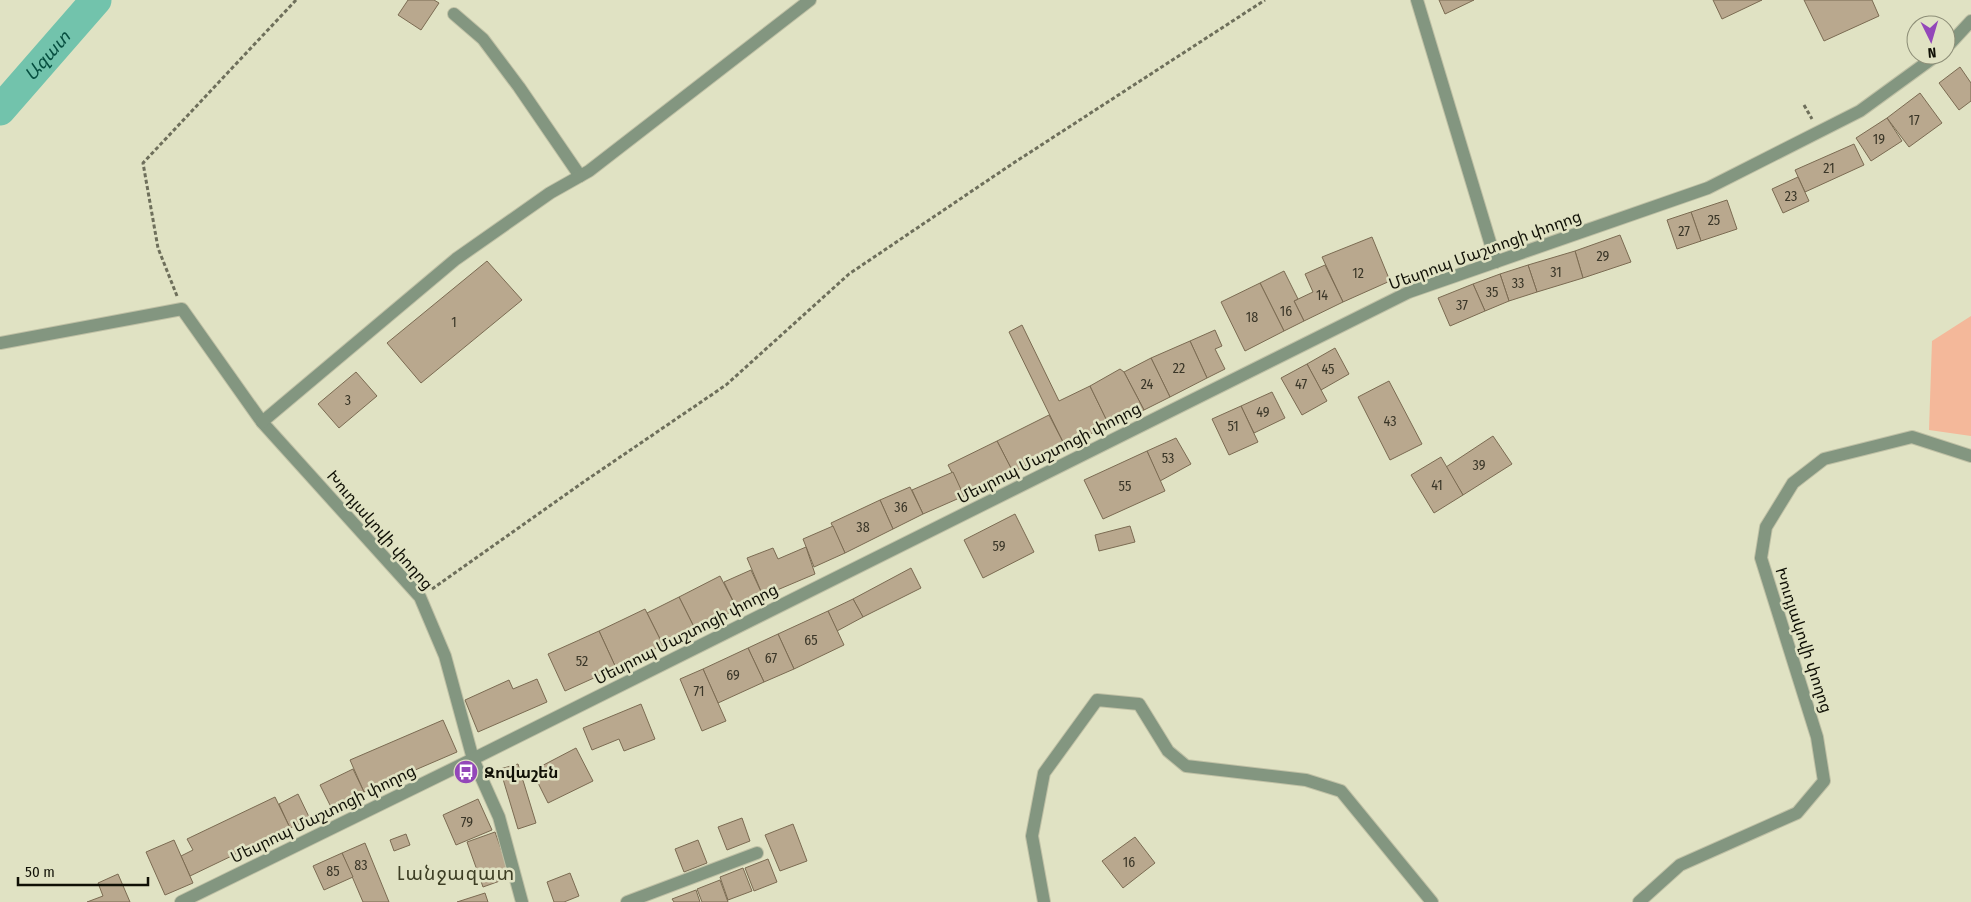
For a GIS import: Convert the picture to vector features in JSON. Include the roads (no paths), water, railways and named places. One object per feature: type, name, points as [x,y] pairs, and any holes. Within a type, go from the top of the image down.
[{"type":"street","points":[[262,422],[456,259],[550,193],[580,176],[810,0]]},
{"type":"street","points":[[1417,0],[1496,262]]},
{"type":"street","points":[[454,14],[483,39],[519,87],[580,176]]},
{"type":"street","points":[[1956,37],[1971,20]]},
{"type":"street","name":"Մեսրոպ Մաշտոցի փողոց","points":[[181,902],[473,759],[1409,292],[1708,188],[1860,111],[1923,65]]},
{"type":"street","name":"Խուդյակովի փողոց","points":[[0,343],[182,309],[262,422],[420,597],[445,656],[473,759],[499,818],[522,902]]},
{"type":"street","name":"Խուդյակովի փողոց","points":[[1639,902],[1680,865],[1797,813],[1824,781],[1817,737],[1760,558],[1766,527],[1793,483],[1824,459],[1912,437],[1971,456]]},
{"type":"street","points":[[1044,902],[1032,836],[1044,773],[1097,700],[1139,704],[1168,751],[1186,766],[1306,780],[1341,791],[1432,902]]},
{"type":"street","points":[[628,902],[757,853]]},
{"type":"waterway","name":"Ազատ","points":[[0,110],[96,0]]},
{"type":"place","name":"Զովաշեն","points":[[466,772]]},
{"type":"district","name":"Լանջազատ","points":[[456,873]]}]
